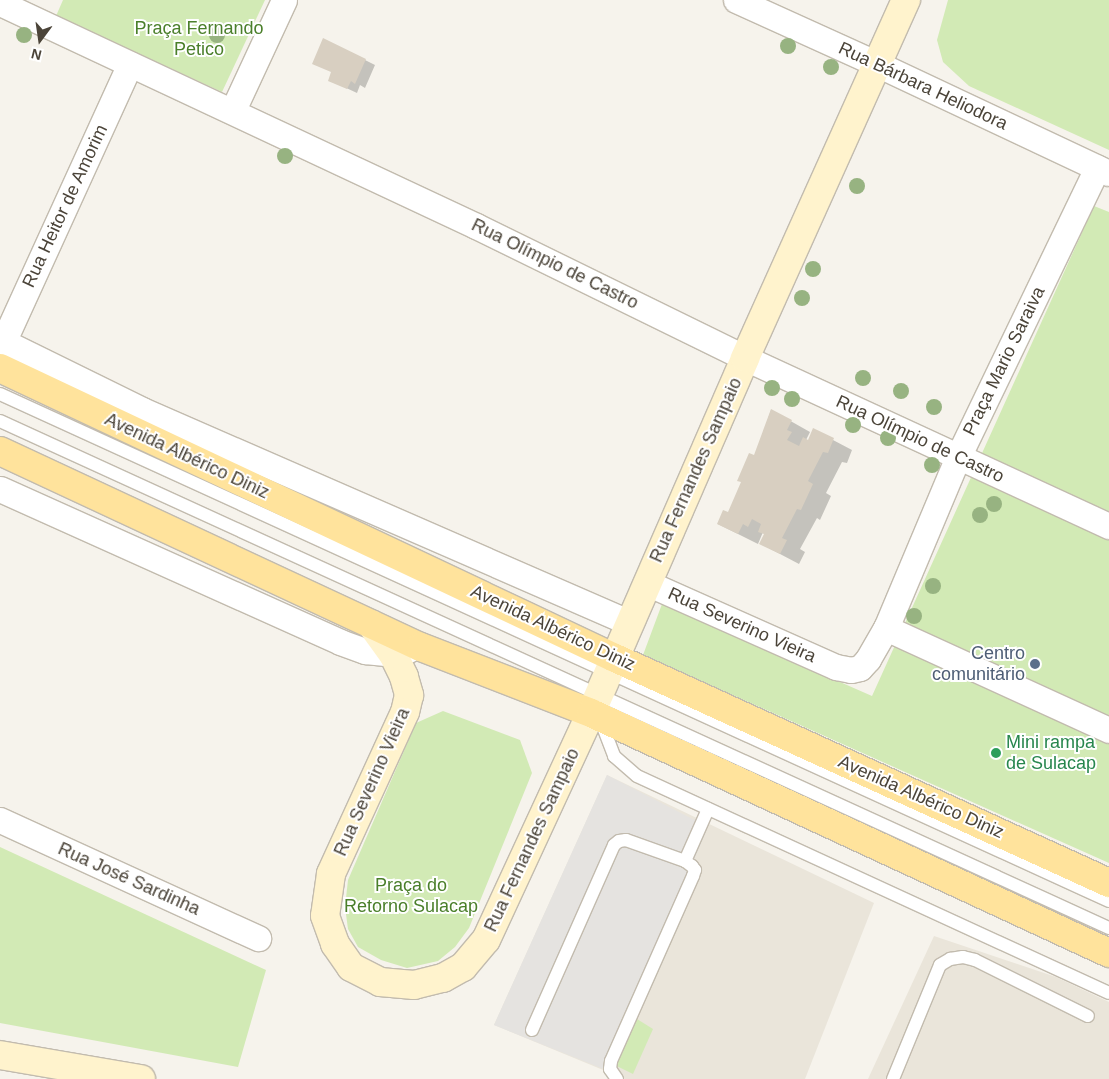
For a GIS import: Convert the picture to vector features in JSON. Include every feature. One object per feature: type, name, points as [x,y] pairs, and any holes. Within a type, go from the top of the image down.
[{"type":"main road","name":"Rua Fernandes Sampaio","points":[[486,940],[602,691],[745,358],[906,0]]},
{"type":"main road","name":"Avenida Albérico Diniz","points":[[1,350],[602,691],[1109,953]]},
{"type":"main road","name":"Avenida Albérico Diniz","points":[[0,451],[421,647],[602,691],[1109,883]]},
{"type":"main road","name":"Rua Severino Vieira","points":[[371,624],[393,654],[404,677],[409,695],[405,712],[331,874],[325,916],[335,944],[351,967],[380,982],[414,985],[443,978],[463,967],[486,940]]},
{"type":"main road","points":[[0,1055],[141,1079]]},
{"type":"street","points":[[232,110],[284,0]]},
{"type":"street","name":"Rua Bárbara Heliodora","points":[[736,0],[877,64],[1103,171]]},
{"type":"street","name":"Rua Olímpio de Castro","points":[[0,3],[37,9],[130,64],[232,110],[476,226],[745,358],[1109,526]]},
{"type":"street","name":"Rua Heitor de Amorim","points":[[1,350],[130,64]]},
{"type":"street","name":"Praça Mario Saraiva","points":[[836,667],[851,670],[860,668],[868,659],[886,628],[958,457],[1103,171]]},
{"type":"street","name":"Avenida Albérico Diniz","points":[[1,350],[630,623]]},
{"type":"street","points":[[0,490],[340,642],[365,651],[393,654],[421,647]]},
{"type":"street","name":"Rua Severino Vieira","points":[[647,583],[836,667]]},
{"type":"street","points":[[886,628],[1109,730]]},
{"type":"street","name":"Rua José Sardinha","points":[[0,820],[258,938]]},
{"type":"lane","points":[[0,394],[602,691],[1109,901]]},
{"type":"lane","points":[[0,421],[602,691],[1109,928]]},
{"type":"lane","points":[[602,691],[614,756],[637,776],[1109,993]]},
{"type":"lane","points":[[685,861],[708,809]]},
{"type":"lane","points":[[532,1030],[614,845],[619,841],[626,840],[685,861],[695,870],[694,876],[611,1061],[610,1069],[617,1079]]},
{"type":"lane","points":[[893,1079],[940,965],[950,959],[963,957],[975,960],[1088,1016]]},
{"type":"shaded area","points":[[607,775],[874,903],[805,1079],[625,1079],[494,1025]]},
{"type":"shaded area","points":[[607,775],[708,827],[606,1070],[494,1025]]},
{"type":"shaded area","points":[[934,936],[1056,977],[1109,1002],[1109,1079],[868,1079]]},
{"type":"green space","name":"Praça Fernando Petico","points":[[63,0],[265,0],[222,92],[56,16]]},
{"type":"green space","points":[[948,0],[1109,0],[1109,150],[969,86],[943,62],[937,40]]},
{"type":"green space","points":[[1094,206],[1109,212],[1109,863],[643,655],[662,604],[872,696]]},
{"type":"green space","name":"Praça do Retorno Sulacap","points":[[443,711],[520,740],[532,773],[469,928],[455,947],[438,961],[407,968],[381,960],[358,947],[348,929],[345,907],[348,880],[416,723]]},
{"type":"green space","points":[[0,847],[266,970],[238,1067],[0,1023]]},
{"type":"green space","points":[[613,1004],[653,1029],[633,1074],[582,1049]]},
{"type":"building","points":[[323,38],[366,59],[355,84],[351,81],[347,89],[328,81],[331,72],[312,64]]},
{"type":"building","points":[[771,409],[792,420],[787,430],[792,432],[787,440],[799,446],[803,437],[808,440],[813,428],[834,438],[828,453],[823,452],[808,481],[813,484],[801,510],[797,509],[782,538],[787,540],[780,554],[759,544],[764,534],[758,532],[761,524],[752,519],[748,527],[743,524],[738,534],[717,524],[723,510],[728,512],[741,482],[737,481],[749,453],[754,455]]},
{"type":"place","name":"Centro comunitário","points":[[1035,664]]},
{"type":"place","name":"Mini rampa de Sulacap","points":[[996,753]]}]
